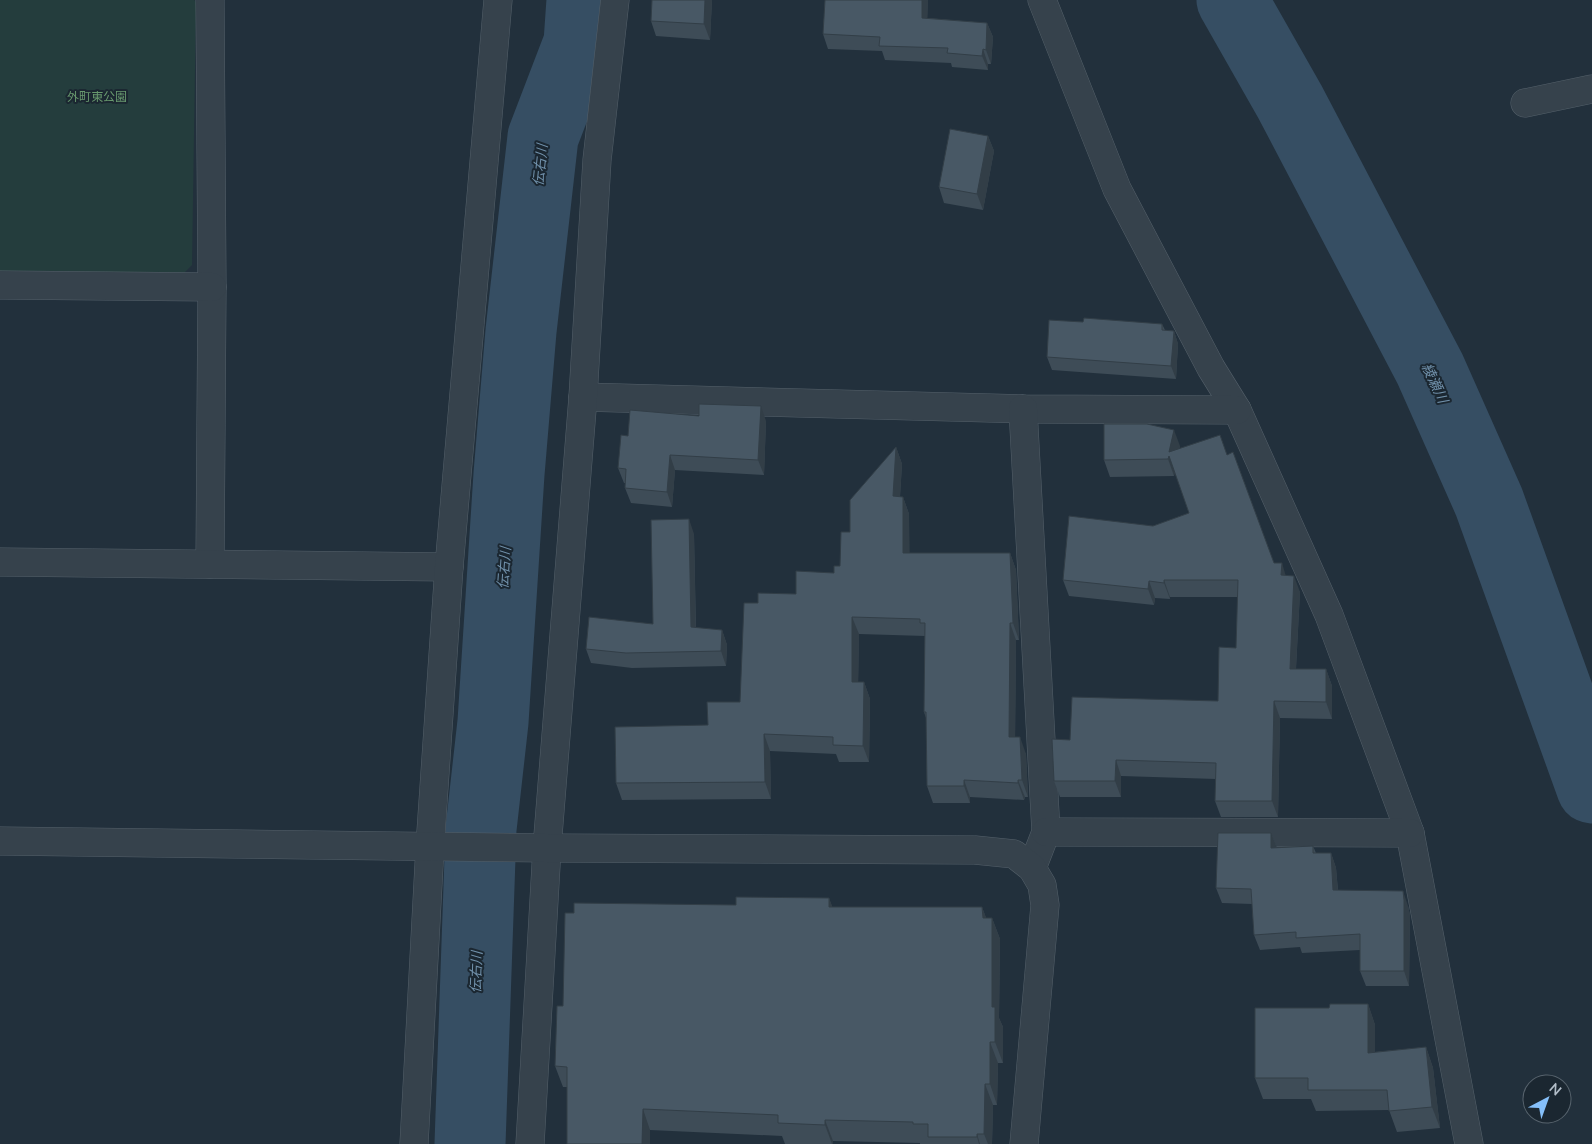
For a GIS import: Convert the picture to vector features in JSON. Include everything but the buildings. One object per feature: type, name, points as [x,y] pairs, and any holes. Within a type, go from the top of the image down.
[{"type":"street","points":[[210,0],[212,287],[210,564]]},
{"type":"street","points":[[414,1144],[440,846],[450,567],[498,0]]},
{"type":"street","points":[[530,1144],[548,848],[583,397],[597,160],[615,0]]},
{"type":"street","points":[[1042,0],[1117,189],[1211,368],[1237,410],[1329,615],[1410,833],[1469,1144]]},
{"type":"street","points":[[1525,103],[1592,89]]},
{"type":"street","points":[[0,285],[212,287]]},
{"type":"street","points":[[583,397],[1023,409],[1237,410]]},
{"type":"street","points":[[1023,409],[1046,832],[1032,868]]},
{"type":"street","points":[[0,562],[450,567]]},
{"type":"street","points":[[1046,832],[1410,833]]},
{"type":"street","points":[[0,841],[519,848],[975,850],[1014,854],[1032,868],[1042,885],[1045,905],[1024,1144]]},
{"type":"green space","name":"外町東公園","points":[[0,0],[194,0],[196,2],[192,265],[179,278],[0,276]]},
{"type":"waterway","name":"伝右川","points":[[470,1144],[481,829],[493,722],[509,474],[521,331],[543,137],[579,43],[582,0]]},
{"type":"waterway","name":"綾瀬川","points":[[1232,0],[1290,102],[1430,369],[1489,502],[1592,788]]}]
